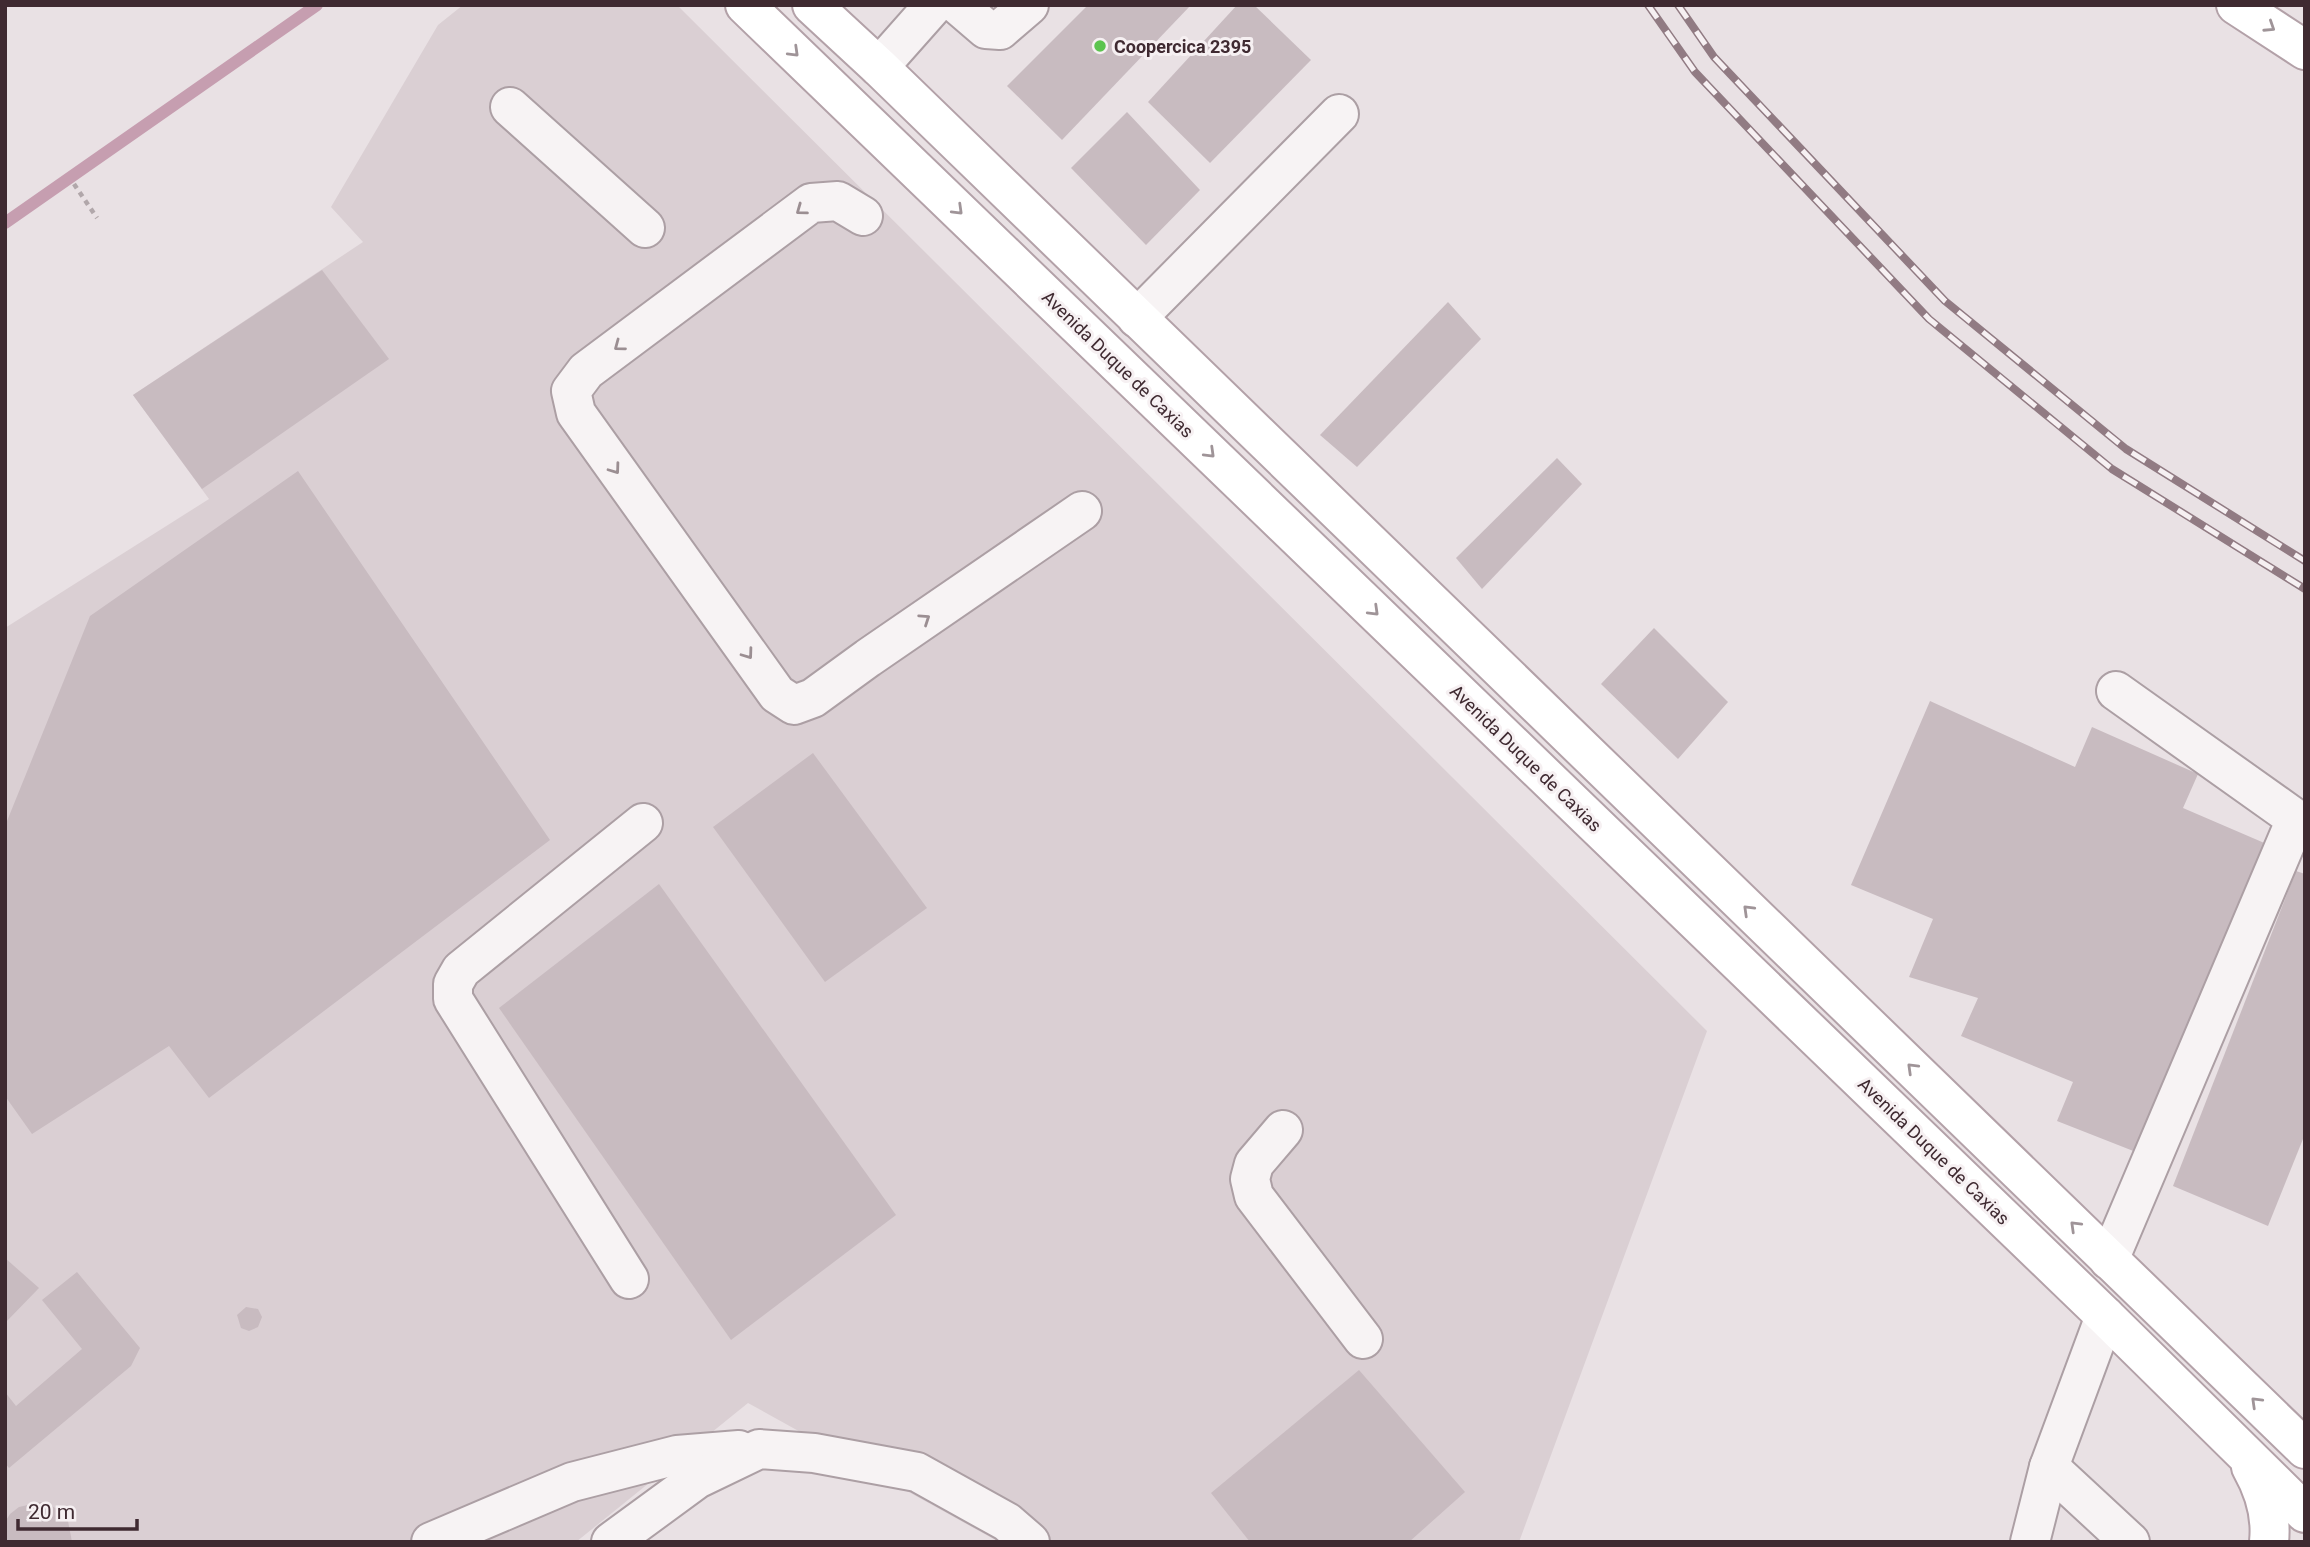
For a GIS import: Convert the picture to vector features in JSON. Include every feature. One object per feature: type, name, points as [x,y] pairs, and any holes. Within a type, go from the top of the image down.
[{"type":"main road","name":"Avenida Duque de Caxias","points":[[744,5],[2105,1316],[2305,1513]]},
{"type":"main road","points":[[812,5],[2305,1449]]},
{"type":"main road","points":[[2236,5],[2305,50]]},
{"type":"main road","points":[[2237,1444],[2263,1488],[2269,1511],[2269,1542]]},
{"type":"street","points":[[879,67],[934,5]]},
{"type":"street","points":[[958,5],[986,29],[1000,30],[1029,5]]},
{"type":"street","points":[[510,107],[645,228]]},
{"type":"street","points":[[1137,318],[1339,114]]},
{"type":"street","points":[[863,216],[838,201],[811,203],[586,371],[571,391],[576,413],[777,694],[794,705],[813,698],[1082,511]]},
{"type":"street","points":[[2109,1260],[2296,819],[2116,691]]},
{"type":"street","points":[[629,1279],[453,999],[453,984],[461,970],[643,823]]},
{"type":"street","points":[[1283,1130],[1254,1164],[1250,1179],[1254,1195],[1363,1339]]},
{"type":"street","points":[[2030,1542],[2049,1467],[2105,1316]]},
{"type":"street","points":[[431,1542],[572,1482],[677,1455],[759,1449],[814,1453],[917,1472],[1007,1522],[1030,1542]]},
{"type":"street","points":[[611,1542],[697,1479],[759,1449]]},
{"type":"street","points":[[2049,1467],[2130,1542]]},
{"type":"path","points":[[74,184],[97,218]]},
{"type":"shaded area","points":[[463,5],[677,5],[1707,1031],[1519,1542],[999,1542],[748,1403],[576,1542],[5,1542],[5,628],[209,499],[133,395],[363,242],[331,207],[438,25]]},
{"type":"building","name":"Coopercica 2395","points":[[1088,5],[1191,5],[1062,140],[1007,86]]},
{"type":"building","points":[[1237,5],[1254,5],[1311,60],[1210,163],[1148,102]]},
{"type":"building","points":[[1127,112],[1200,190],[1146,245],[1071,168]]},
{"type":"building","points":[[322,270],[389,359],[202,489],[133,395]]},
{"type":"building","points":[[1448,302],[1481,339],[1357,467],[1320,435]]},
{"type":"building","points":[[1557,458],[1582,484],[1482,589],[1456,558]]},
{"type":"building","points":[[298,471],[550,840],[209,1098],[169,1046],[32,1134],[5,1096],[5,826],[90,616]]},
{"type":"building","points":[[1654,628],[1728,702],[1678,759],[1601,684]]},
{"type":"building","points":[[1930,701],[2075,767],[2092,727],[2198,774],[2183,808],[2269,845],[2141,1154],[2057,1121],[2073,1082],[1961,1036],[1978,998],[1909,977],[1933,919],[1851,885]]},
{"type":"building","points":[[813,753],[927,908],[825,982],[713,827]]},
{"type":"building","points":[[2296,871],[2305,874],[2305,1134],[2268,1226],[2173,1186]]},
{"type":"building","points":[[659,884],[896,1215],[731,1340],[499,1008]]},
{"type":"building","points":[[5,1258],[39,1288],[5,1323]]},
{"type":"building","points":[[77,1272],[140,1348],[131,1366],[9,1468],[5,1463],[5,1392],[16,1406],[82,1349],[42,1300]]},
{"type":"building","points":[[246,1307],[258,1309],[262,1317],[258,1327],[249,1331],[241,1328],[237,1315]]},
{"type":"building","points":[[1359,1370],[1465,1492],[1409,1542],[1250,1542],[1211,1493]]},
{"type":"building","points":[[41,1502],[61,1512],[68,1521],[72,1542],[5,1542],[5,1522],[10,1514],[19,1507]]},
{"type":"waterway","points":[[5,223],[317,5]]},
{"type":"railway","points":[[1648,5],[1695,72],[1929,319],[2112,469],[2305,589]]},
{"type":"railway","points":[[1678,5],[1714,57],[1945,301],[2126,449],[2305,561]]},
{"type":"place","name":"Coopercica 2395","points":[[1100,46]]}]
